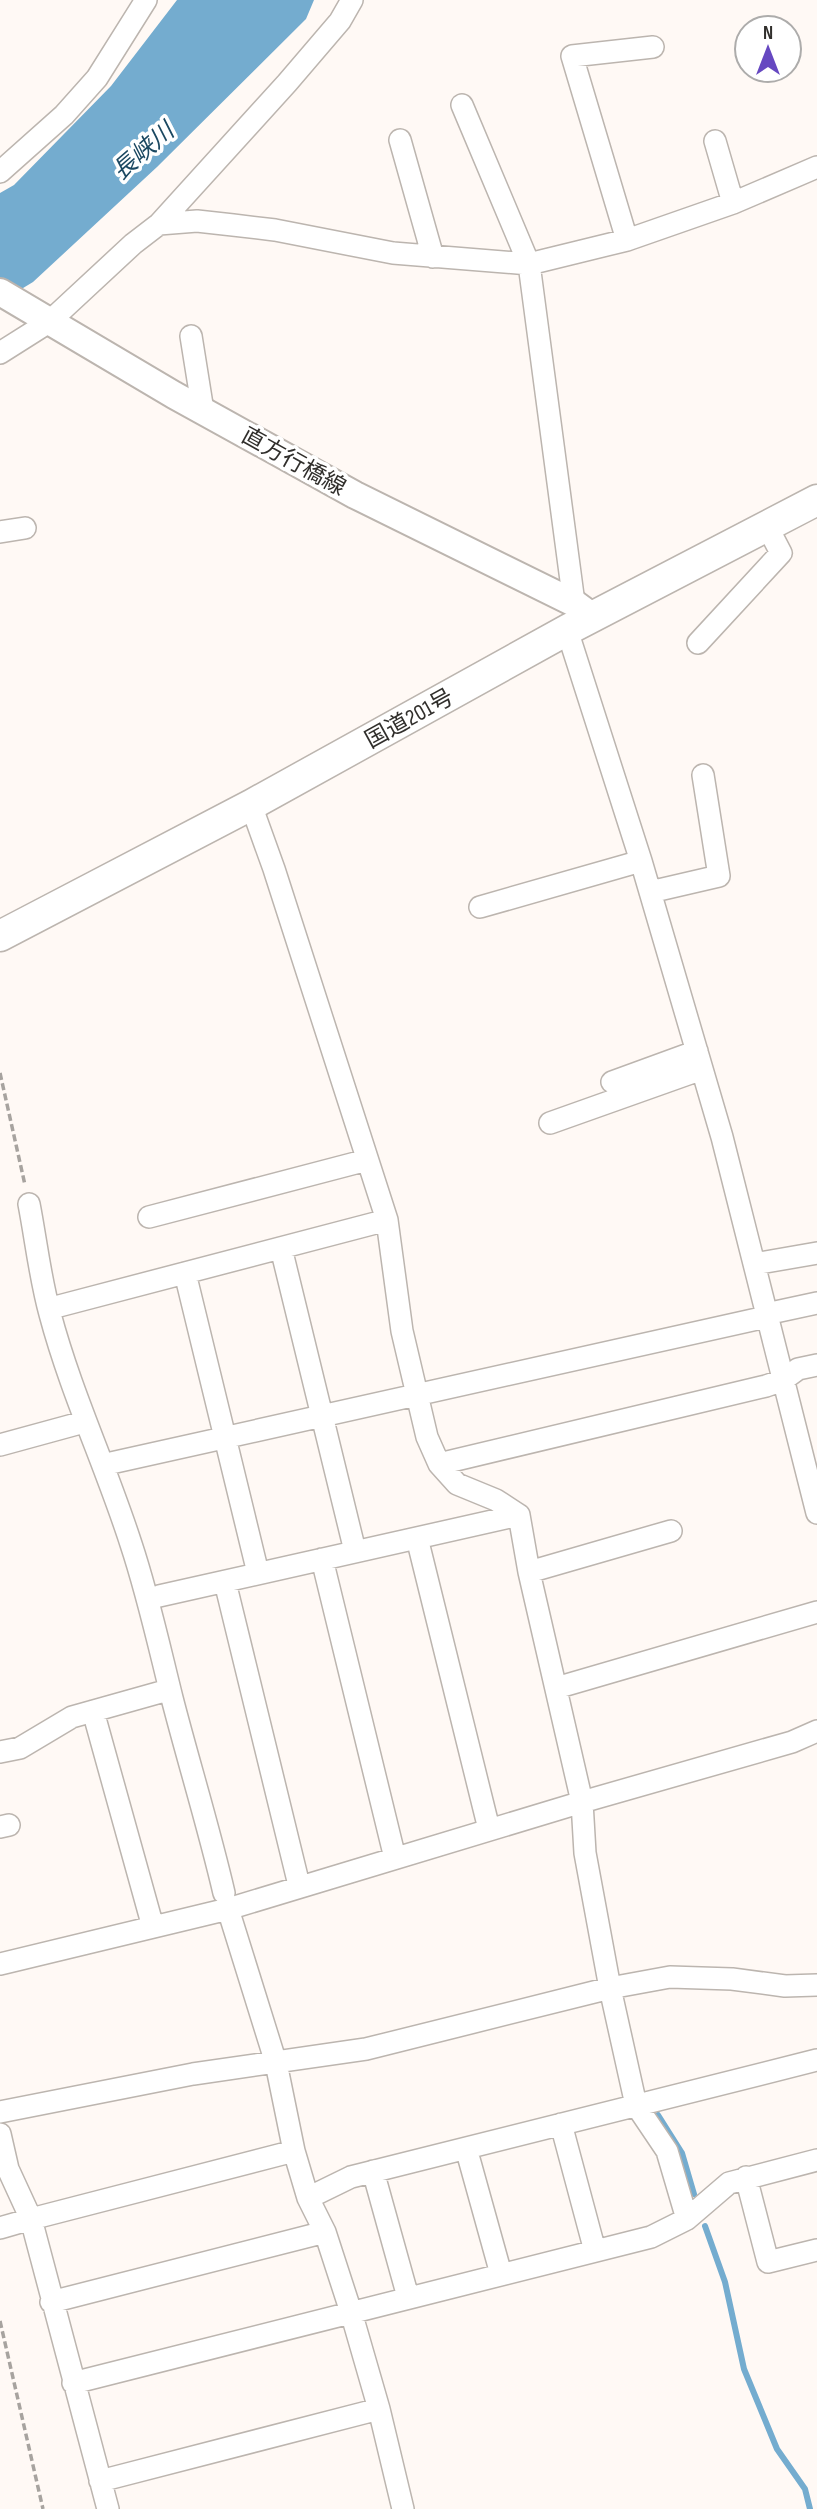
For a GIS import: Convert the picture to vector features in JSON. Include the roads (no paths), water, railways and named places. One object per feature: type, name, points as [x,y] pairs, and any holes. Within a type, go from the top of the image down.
[{"type":"highway","name":"国道201号","points":[[0,936],[251,805],[578,617],[817,500]]},
{"type":"main road","name":"直方行橋線","points":[[0,292],[203,411],[578,617]]},
{"type":"street","points":[[0,172],[64,116],[97,78],[146,0]]},
{"type":"street","points":[[0,353],[159,224],[340,21],[352,0]]},
{"type":"street","points":[[627,240],[572,57],[653,47]]},
{"type":"street","points":[[462,105],[529,264],[578,617],[640,860],[722,1137],[816,1502]]},
{"type":"street","points":[[400,140],[433,257]]},
{"type":"street","points":[[715,141],[733,203]]},
{"type":"street","points":[[159,224],[197,221],[275,230],[393,253],[529,264],[627,240],[733,203],[817,167]]},
{"type":"street","points":[[191,336],[203,411]]},
{"type":"street","points":[[698,643],[781,553],[767,526]]},
{"type":"street","points":[[1,527],[24,527]]},
{"type":"street","points":[[650,892],[719,876],[703,775]]},
{"type":"street","points":[[251,805],[387,1220],[402,1331],[427,1437],[439,1464],[457,1484],[496,1500],[519,1515],[529,1572],[582,1802],[585,1853],[610,1988],[636,2105],[667,2151],[687,2219]]},
{"type":"street","points":[[480,907],[640,860]]},
{"type":"street","points":[[612,1082],[700,1060]]},
{"type":"street","points":[[550,1123],[700,1060]]},
{"type":"street","points":[[149,1217],[367,1160]]},
{"type":"street","points":[[29,1204],[49,1312],[84,1422],[131,1544],[156,1629],[172,1698],[211,1834],[226,1901],[276,2063],[294,2151],[308,2198],[325,2232],[379,2409],[397,2508]]},
{"type":"street","points":[[59,1306],[387,1220]]},
{"type":"street","points":[[281,1248],[355,1551]]},
{"type":"street","points":[[754,1264],[817,1253]]},
{"type":"street","points":[[185,1273],[258,1573]]},
{"type":"street","points":[[111,1464],[416,1397],[817,1303]]},
{"type":"street","points":[[439,1464],[766,1387],[783,1380],[798,1369],[817,1365]]},
{"type":"street","points":[[0,1445],[84,1422]]},
{"type":"street","points":[[159,1596],[519,1515]]},
{"type":"street","points":[[529,1572],[671,1531]]},
{"type":"street","points":[[417,1538],[489,1829]]},
{"type":"street","points":[[323,1559],[395,1857]]},
{"type":"street","points":[[225,1582],[299,1885]]},
{"type":"street","points":[[556,1688],[817,1612]]},
{"type":"street","points":[[0,1752],[20,1748],[72,1717],[161,1692]]},
{"type":"street","points":[[93,1711],[153,1927]]},
{"type":"street","points":[[0,1964],[153,1927],[226,1901],[299,1885],[792,1742],[817,1731]]},
{"type":"street","points":[[0,2112],[193,2074],[366,2049],[610,1988],[670,1978],[732,1979],[785,1986],[817,1985]]},
{"type":"street","points":[[308,2198],[351,2177],[373,2171],[817,2060]]},
{"type":"street","points":[[561,2124],[595,2251]]},
{"type":"street","points":[[0,2134],[8,2169],[31,2220],[108,2509]]},
{"type":"street","points":[[466,2148],[501,2274]]},
{"type":"street","points":[[0,2228],[294,2151]]},
{"type":"street","points":[[73,2383],[651,2237],[687,2219],[729,2183],[817,2160]]},
{"type":"street","points":[[373,2171],[408,2297]]},
{"type":"street","points":[[746,2177],[768,2262],[817,2250]]},
{"type":"street","points":[[51,2302],[325,2232]]},
{"type":"street","points":[[100,2481],[379,2409]]},
{"type":"water","name":"長峡川","points":[[177,0],[314,0],[306,19],[157,167],[33,282],[0,302],[0,193],[14,185],[111,86]]},
{"type":"waterway","points":[[658,2115],[682,2153],[694,2194]]},
{"type":"waterway","points":[[705,2226],[725,2282],[744,2369],[777,2449],[805,2489],[810,2509]]}]
